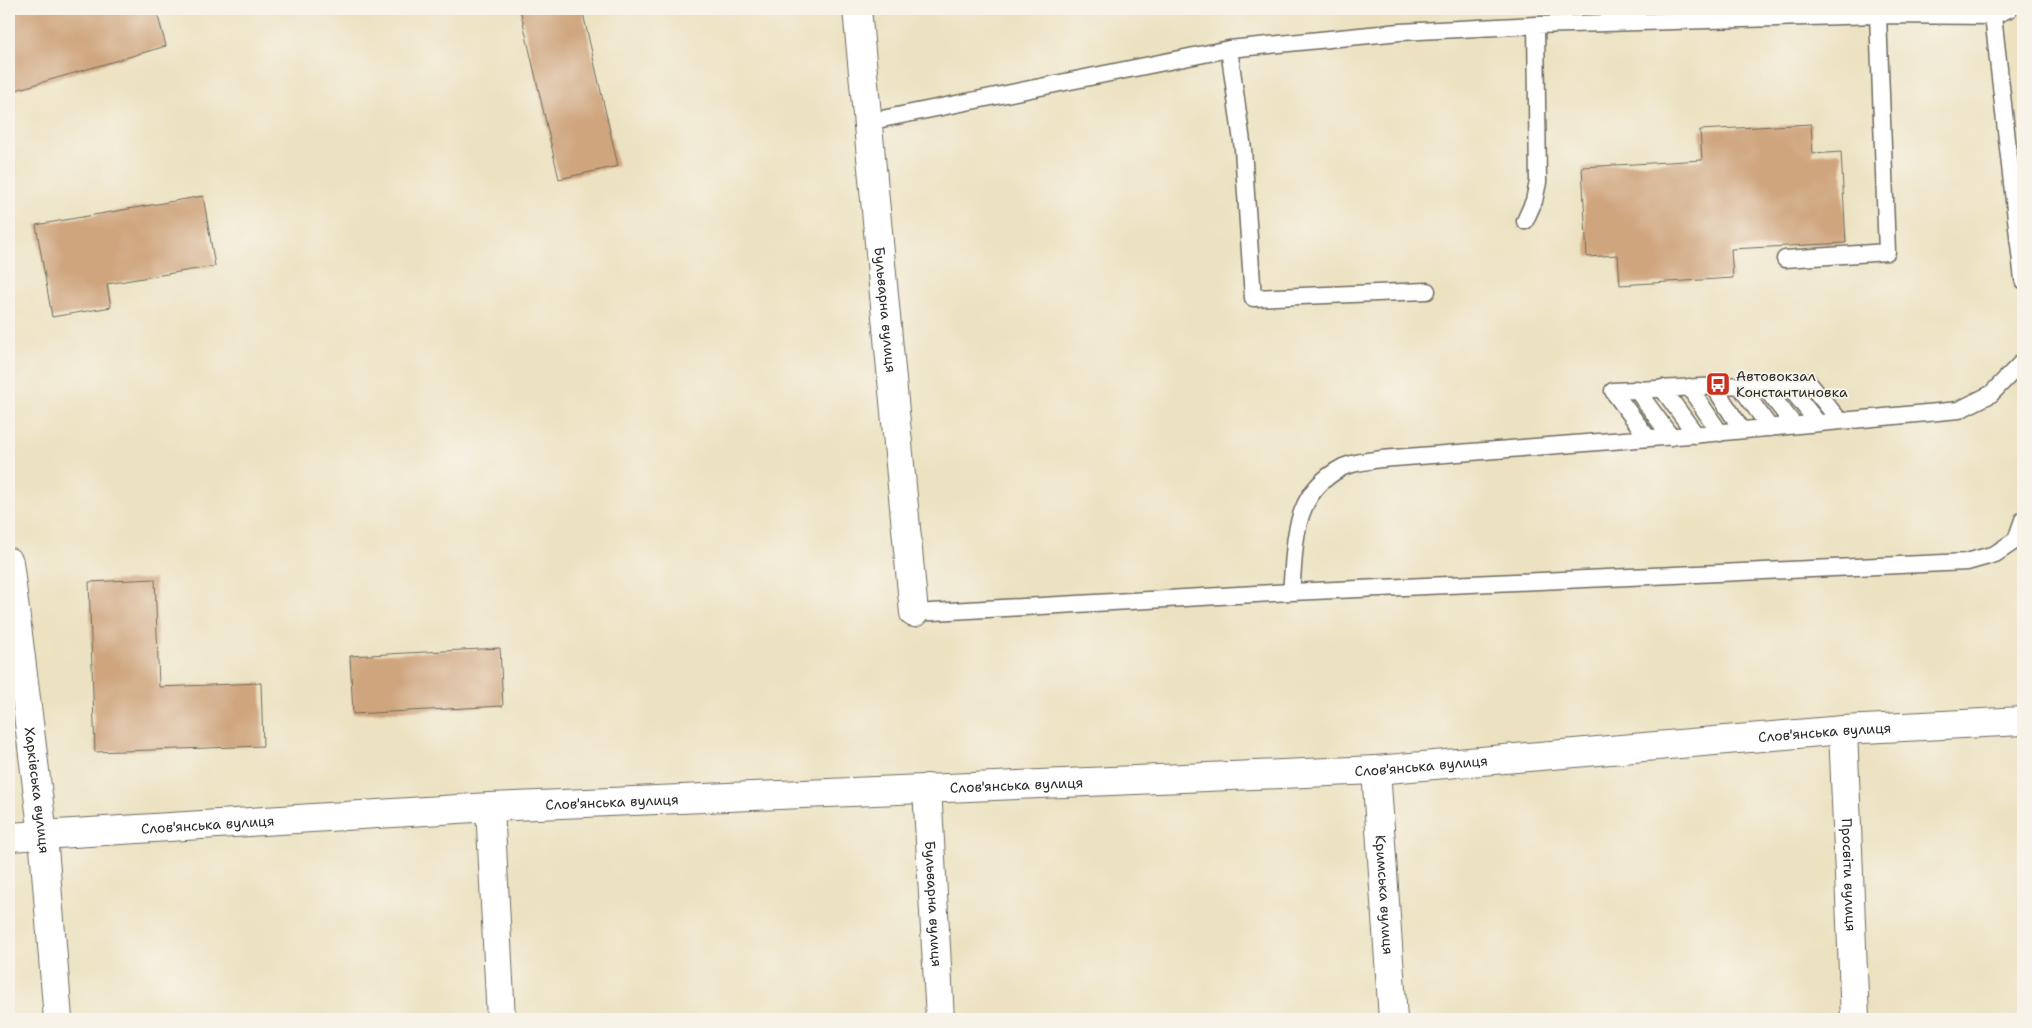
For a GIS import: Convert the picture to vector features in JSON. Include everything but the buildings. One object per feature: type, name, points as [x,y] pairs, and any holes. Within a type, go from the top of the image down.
[{"type":"street","name":"Бульварна вулиця","points":[[857,9],[914,613]]},
{"type":"street","name":"Харківська вулиця","points":[[9,562],[43,835],[58,1019]]},
{"type":"street","name":"Слов'янська вулиця","points":[[9,837],[490,807],[1376,770],[1843,730],[2023,721]]},
{"type":"street","name":"Просвіти вулиця","points":[[1843,730],[1855,1019]]},
{"type":"street","name":"Кримська вулиця","points":[[1376,770],[1394,1019]]},
{"type":"street","name":"Бульварна вулиця","points":[[927,788],[940,1019]]},
{"type":"street","points":[[490,807],[501,1019]]},
{"type":"lane","points":[[867,122],[1229,49],[1400,32],[1536,25],[1878,15],[1993,16],[2009,9]]},
{"type":"lane","points":[[1785,259],[1887,252],[1878,15]]},
{"type":"lane","points":[[1993,16],[2023,280]]},
{"type":"lane","points":[[1525,221],[1534,202],[1538,182],[1536,25]]},
{"type":"lane","points":[[1229,49],[1243,149],[1253,298],[1427,291]]},
{"type":"lane","points":[[1291,592],[1300,512],[1316,487],[1344,466],[1381,459],[1671,437],[1959,410],[1991,394],[2023,361]]},
{"type":"lane","points":[[1648,438],[1613,391],[1808,382],[1840,421]]},
{"type":"lane","points":[[1764,384],[1794,425]]},
{"type":"lane","points":[[1787,384],[1818,423]]},
{"type":"lane","points":[[1713,385],[1742,430]]},
{"type":"lane","points":[[1740,386],[1770,428]]},
{"type":"lane","points":[[1689,387],[1720,432]]},
{"type":"lane","points":[[1662,388],[1696,434]]},
{"type":"lane","points":[[1636,389],[1671,437]]},
{"type":"lane","points":[[914,613],[1291,592],[1967,562],[1995,554],[2016,540],[2023,520]]},
{"type":"place","name":"Автовокзал Константиновка","points":[[1718,384]]}]
